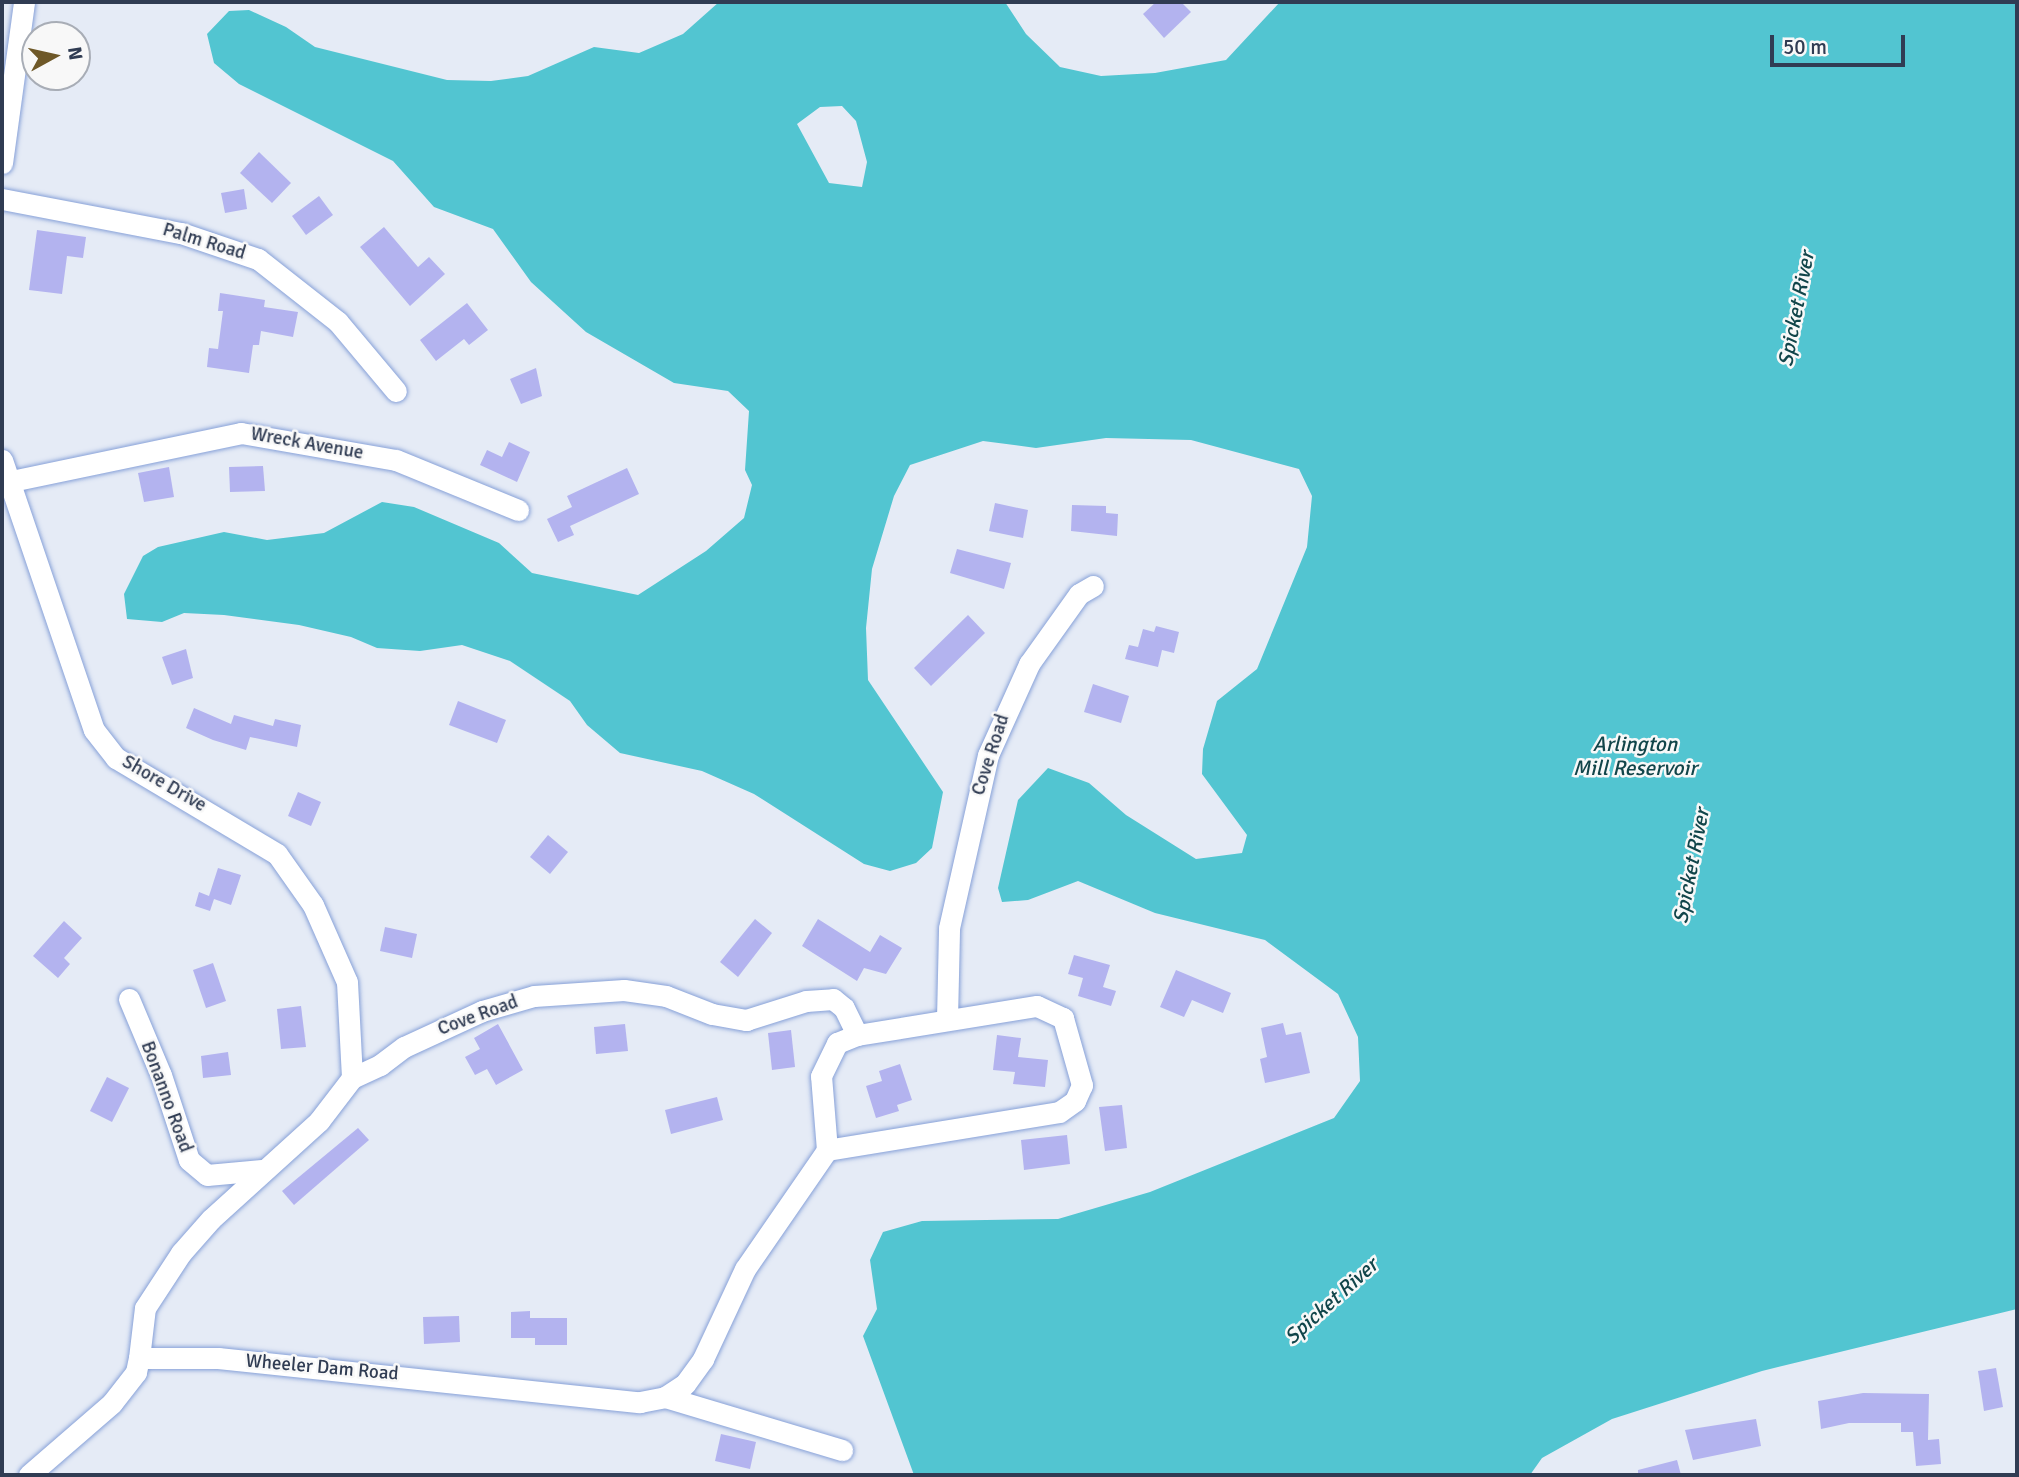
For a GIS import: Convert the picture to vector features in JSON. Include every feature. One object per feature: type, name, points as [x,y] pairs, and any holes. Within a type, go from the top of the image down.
[{"type":"street","points":[[2,163],[24,2]]},
{"type":"street","name":"Palm Road","points":[[2,199],[181,233],[258,258],[338,322],[396,391]]},
{"type":"street","name":"Wreck Avenue","points":[[4,482],[241,433],[396,460],[518,510]]},
{"type":"street","name":"Shore Drive","points":[[2,460],[4,482],[90,717],[104,744],[134,769],[261,841],[277,854],[313,905],[347,982],[352,1077]]},
{"type":"street","name":"Cove Road","points":[[947,1019],[949,928],[988,755],[1028,664],[1086,590]]},
{"type":"street","name":"Cove Road","points":[[139,1358],[145,1308],[155,1288],[211,1219],[319,1121],[352,1077],[380,1065],[404,1047],[482,1011],[560,993],[645,991],[728,1019],[746,1020],[806,1001],[833,999],[844,1008],[857,1035]]},
{"type":"street","name":"Bonanno Road","points":[[129,999],[161,1075],[189,1160],[207,1175],[262,1170]]},
{"type":"street","points":[[665,1397],[685,1384],[703,1359],[745,1269],[827,1150],[821,1076],[837,1043],[857,1035],[1037,1006],[1056,1011],[1068,1027],[1080,1093],[1067,1108],[1039,1119],[827,1150]]},
{"type":"street","points":[[29,1475],[112,1403],[136,1372],[139,1358]]},
{"type":"street","name":"Wheeler Dam Road","points":[[139,1358],[218,1358],[640,1402],[665,1397],[842,1450]]},
{"type":"water","name":"Arlington Mill Reservoir","points":[[719,2],[1005,2],[1026,34],[1060,67],[1101,76],[1155,73],[1226,60],[1280,2],[2017,2],[2017,1309],[1762,1371],[1612,1419],[1542,1458],[1530,1475],[914,1475],[863,1336],[877,1309],[870,1260],[883,1232],[922,1221],[1058,1219],[1150,1192],[1334,1118],[1360,1081],[1358,1037],[1338,994],[1265,940],[1155,913],[1078,881],[1028,900],[1002,902],[998,888],[1018,800],[1048,768],[1089,783],[1126,815],[1196,859],[1242,853],[1247,835],[1202,774],[1203,749],[1217,701],[1257,669],[1307,547],[1312,496],[1299,469],[1191,440],[1106,438],[1036,448],[983,441],[910,465],[894,496],[872,569],[866,628],[868,680],[943,792],[932,848],[916,863],[890,871],[864,864],[754,794],[702,771],[620,753],[587,725],[570,701],[510,661],[462,645],[420,651],[377,648],[351,637],[299,625],[224,615],[184,613],[162,622],[127,619],[124,594],[143,556],[158,547],[224,532],[267,540],[324,533],[382,502],[414,507],[499,543],[532,573],[638,595],[706,551],[744,518],[752,485],[745,470],[749,411],[728,391],[674,383],[586,332],[531,282],[493,229],[434,207],[393,161],[239,84],[214,63],[207,34],[229,11],[249,10],[286,27],[315,47],[447,80],[491,81],[528,76],[594,47],[639,53],[683,34]],"holes":[[[842,106],[856,121],[867,162],[862,187],[829,183],[797,124],[820,107]]]},
{"type":"building","points":[[1156,2],[1181,2],[1191,12],[1164,38],[1143,14]]},
{"type":"building","points":[[259,152],[291,183],[272,203],[240,173]]},
{"type":"building","points":[[244,189],[247,209],[225,213],[221,193]]},
{"type":"building","points":[[319,196],[333,215],[306,235],[292,216]]},
{"type":"building","points":[[384,227],[418,267],[429,257],[445,274],[410,306],[360,247]]},
{"type":"building","points":[[37,230],[86,237],[83,258],[67,256],[62,294],[29,290]]},
{"type":"building","points":[[220,293],[265,300],[264,307],[298,312],[293,337],[261,331],[259,345],[253,345],[249,373],[207,367],[209,348],[218,349],[223,311],[218,311]]},
{"type":"building","points":[[467,303],[488,330],[469,345],[464,339],[436,361],[420,340]]},
{"type":"building","points":[[536,368],[542,396],[521,404],[510,379]]},
{"type":"building","points":[[509,442],[530,452],[517,482],[480,465],[487,450],[502,457]]},
{"type":"building","points":[[263,466],[265,491],[230,492],[229,467]]},
{"type":"building","points":[[169,467],[174,497],[144,502],[138,473]]},
{"type":"building","points":[[627,468],[639,494],[570,526],[574,535],[558,542],[547,519],[572,507],[567,496]]},
{"type":"building","points":[[995,503],[1028,510],[1023,538],[989,531]]},
{"type":"building","points":[[1072,505],[1106,506],[1106,513],[1118,514],[1117,536],[1071,531]]},
{"type":"building","points":[[957,549],[1011,563],[1004,589],[950,573]]},
{"type":"building","points":[[968,615],[985,633],[931,686],[914,668]]},
{"type":"building","points":[[1156,626],[1179,632],[1174,653],[1162,650],[1158,667],[1125,659],[1129,645],[1138,647],[1143,629],[1154,632]]},
{"type":"building","points":[[186,649],[193,678],[172,685],[162,657]]},
{"type":"building","points":[[1093,684],[1129,696],[1121,723],[1084,712]]},
{"type":"building","points":[[458,701],[506,720],[497,743],[449,725]]},
{"type":"building","points":[[194,708],[231,724],[234,715],[273,726],[275,719],[301,725],[297,747],[250,737],[246,750],[213,740],[186,728]]},
{"type":"building","points":[[298,792],[321,802],[311,826],[288,816]]},
{"type":"building","points":[[548,835],[568,852],[550,874],[530,857]]},
{"type":"building","points":[[218,868],[241,875],[231,905],[214,899],[210,911],[195,906],[199,892],[209,896]]},
{"type":"building","points":[[755,919],[772,933],[738,977],[720,962]]},
{"type":"building","points":[[818,919],[870,952],[880,935],[902,948],[886,974],[864,968],[857,981],[802,946]]},
{"type":"building","points":[[64,921],[82,938],[64,958],[70,964],[58,978],[33,956]]},
{"type":"building","points":[[385,927],[417,934],[412,958],[380,951]]},
{"type":"building","points":[[1074,955],[1110,965],[1103,987],[1116,991],[1111,1006],[1078,996],[1083,978],[1068,974]]},
{"type":"building","points":[[213,963],[226,1001],[206,1008],[193,970]]},
{"type":"building","points":[[1176,970],[1231,993],[1223,1013],[1192,1000],[1184,1017],[1160,1007]]},
{"type":"building","points":[[301,1006],[306,1047],[281,1049],[277,1009]]},
{"type":"building","points":[[1283,1023],[1286,1035],[1301,1032],[1310,1073],[1265,1083],[1260,1059],[1267,1057],[1261,1028]]},
{"type":"building","points":[[498,1024],[523,1070],[496,1085],[487,1069],[475,1075],[465,1057],[480,1049],[474,1038]]},
{"type":"building","points":[[625,1024],[628,1051],[596,1054],[594,1027]]},
{"type":"building","points":[[791,1030],[795,1067],[772,1070],[768,1033]]},
{"type":"building","points":[[997,1035],[1021,1038],[1018,1057],[1048,1060],[1045,1087],[1013,1084],[1015,1072],[993,1070]]},
{"type":"building","points":[[228,1052],[231,1075],[203,1078],[201,1056]]},
{"type":"building","points":[[900,1064],[912,1100],[897,1105],[899,1111],[876,1118],[866,1086],[882,1081],[879,1071]]},
{"type":"building","points":[[107,1077],[129,1088],[112,1122],[90,1111]]},
{"type":"building","points":[[717,1097],[723,1120],[671,1134],[665,1110]]},
{"type":"building","points":[[1122,1105],[1127,1148],[1105,1151],[1099,1107]]},
{"type":"building","points":[[358,1128],[369,1140],[294,1205],[282,1191]]},
{"type":"building","points":[[1067,1135],[1070,1164],[1024,1170],[1021,1140]]},
{"type":"building","points":[[530,1311],[530,1318],[567,1318],[567,1345],[535,1345],[535,1338],[511,1338],[511,1312]]},
{"type":"building","points":[[459,1316],[460,1342],[424,1344],[423,1317]]},
{"type":"building","points":[[1996,1368],[2003,1407],[1984,1411],[1978,1371]]},
{"type":"building","points":[[1863,1393],[1929,1394],[1928,1440],[1939,1439],[1941,1464],[1916,1466],[1913,1432],[1901,1432],[1901,1423],[1849,1423],[1821,1429],[1818,1401]]},
{"type":"building","points":[[1756,1419],[1761,1446],[1693,1460],[1685,1430]]},
{"type":"building","points":[[721,1434],[756,1442],[750,1469],[715,1461]]},
{"type":"building","points":[[1677,1460],[1681,1475],[1638,1475],[1638,1470]]},
{"type":"water label","name":"Spicket River","points":[[1796,309]]},
{"type":"water label","name":"Spicket River","points":[[1691,866]]},
{"type":"water label","name":"Spicket River","points":[[1331,1301]]}]
